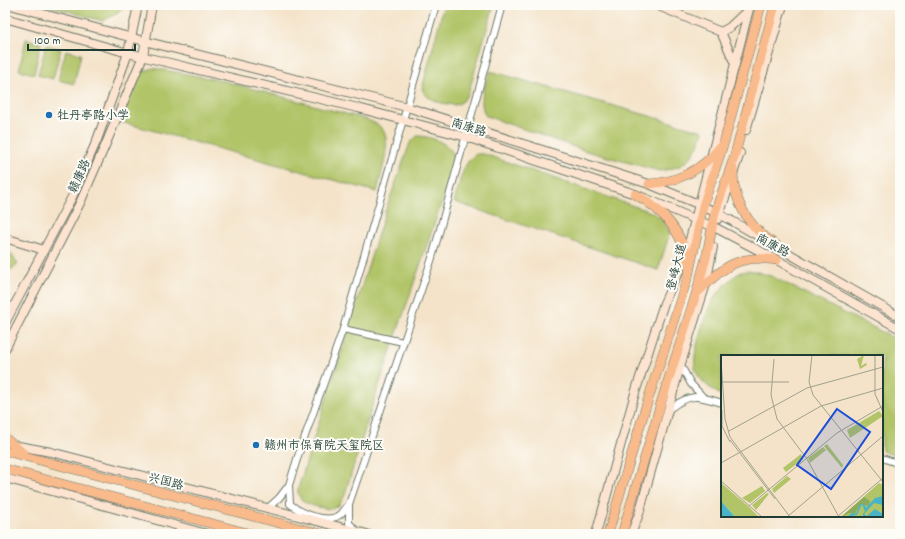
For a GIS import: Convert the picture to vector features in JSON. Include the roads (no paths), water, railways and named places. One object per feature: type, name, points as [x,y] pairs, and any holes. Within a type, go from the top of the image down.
[{"type":"main road","name":"南康路","points":[[10,5],[144,41],[407,107],[649,184],[717,213],[776,245],[900,317]]},
{"type":"main road","name":"赣康路","points":[[5,323],[72,195],[97,140],[128,53],[130,37],[138,5]]},
{"type":"main road","name":"赣康路","points":[[5,349],[80,203],[143,56],[144,41],[152,5]]},
{"type":"main road","points":[[656,5],[721,32],[735,64]]},
{"type":"main road","name":"登峰大道","points":[[608,534],[689,274],[701,205],[725,139],[761,5]]},
{"type":"main road","points":[[631,534],[639,514],[668,410],[706,284],[717,213],[734,158],[775,5]]},
{"type":"main road","points":[[717,213],[733,178],[783,5]]},
{"type":"main road","points":[[721,32],[730,27],[749,7]]},
{"type":"main road","points":[[701,205],[711,158],[749,7]]},
{"type":"main road","name":"南康路","points":[[5,18],[128,53],[358,108],[466,137],[636,194],[698,220],[777,260],[900,329]]},
{"type":"main road","points":[[649,184],[667,182],[684,176],[700,167],[711,158],[725,139]]},
{"type":"main road","points":[[734,158],[733,178],[738,200],[745,215],[759,232],[776,245]]},
{"type":"main road","points":[[636,194],[652,205],[667,219],[678,235],[686,255],[689,274]]},
{"type":"main road","points":[[596,534],[638,385],[664,303],[686,255],[698,220]]},
{"type":"main road","points":[[622,534],[661,403],[696,294],[714,228]]},
{"type":"main road","points":[[5,238],[44,250]]},
{"type":"main road","points":[[696,294],[723,269],[738,262],[754,258],[777,260]]},
{"type":"main road","points":[[7,445],[51,452],[367,534]]},
{"type":"main road","name":"兴国路","points":[[7,445],[31,457],[321,534]]},
{"type":"main road","points":[[5,469],[251,534]]},
{"type":"main road","points":[[5,478],[207,534]]},
{"type":"street","points":[[268,508],[279,498],[289,485],[343,329],[436,5]]},
{"type":"street","points":[[358,532],[349,523],[349,504],[432,258],[502,5]]},
{"type":"street","points":[[343,329],[403,342]]},
{"type":"street","points":[[681,366],[691,384],[703,397]]},
{"type":"street","points":[[668,410],[686,398],[703,397],[721,403]]},
{"type":"street","points":[[883,458],[900,464]]},
{"type":"street","points":[[289,485],[290,504],[296,509],[312,515],[330,518],[340,514],[349,504]]},
{"type":"place","name":"牡丹亭路小学","points":[[49,115]]},
{"type":"place","name":"赣州市保育院天玺院区","points":[[256,445]]}]
